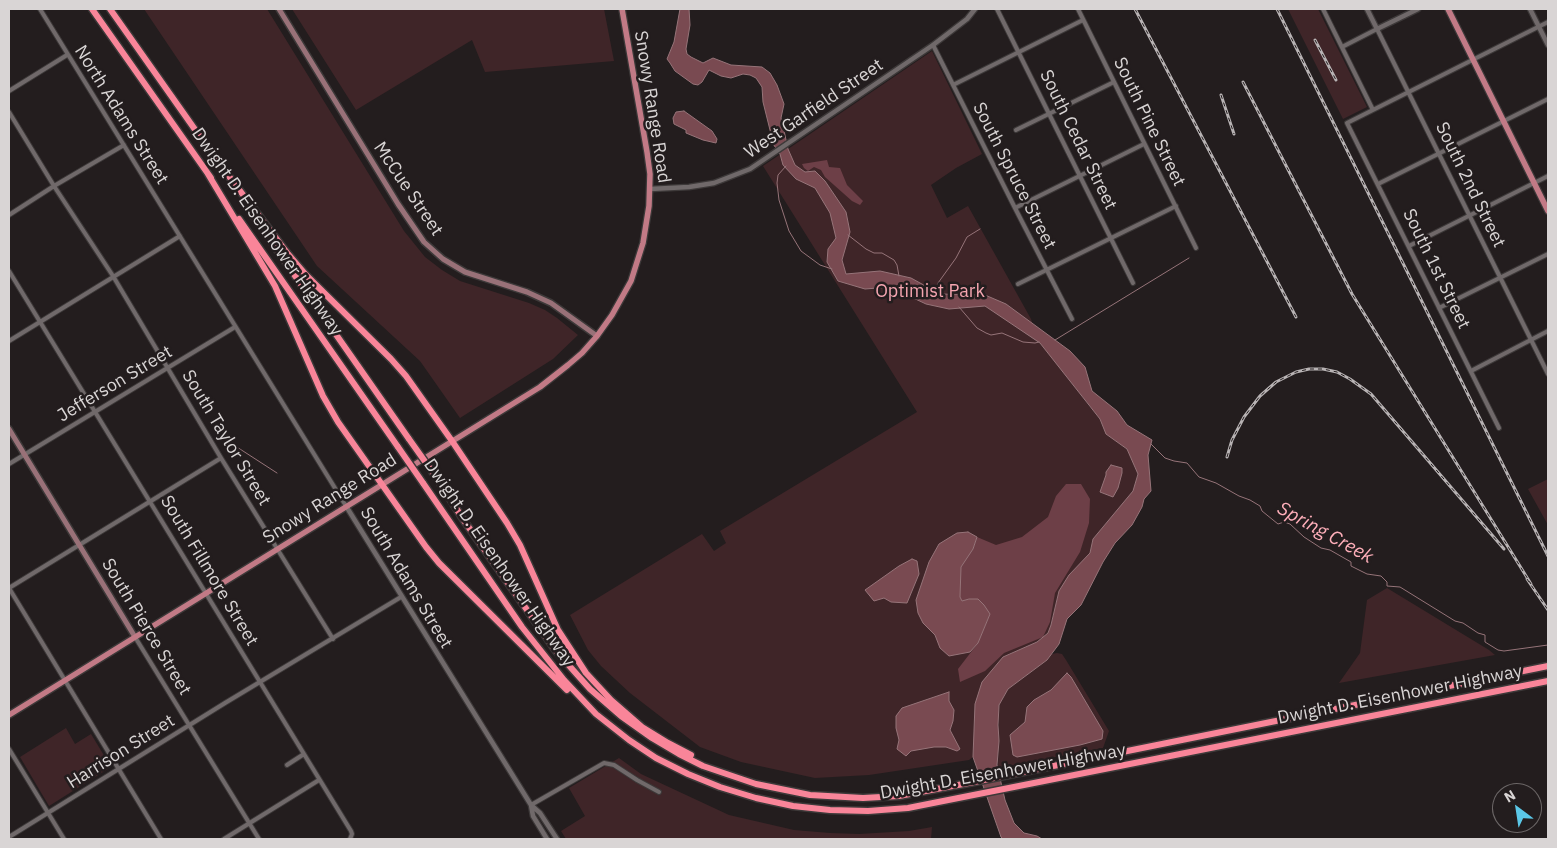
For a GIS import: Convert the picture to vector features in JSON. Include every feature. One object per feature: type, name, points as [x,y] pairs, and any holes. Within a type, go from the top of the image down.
[{"type":"highway","name":"Dwight D. Eisenhower Highway","points":[[92,9],[522,627],[552,666],[585,704],[630,740],[656,758],[688,774],[720,787],[756,798],[793,806],[830,810],[868,811],[908,808],[1548,681]]},
{"type":"highway","name":"Dwight D. Eisenhower Highway","points":[[110,9],[436,477],[528,614],[556,651],[590,689],[621,716],[652,738],[703,766],[763,786],[810,795],[863,798],[899,796],[1546,667]]},
{"type":"highway","points":[[206,146],[306,275],[406,376],[507,523],[520,545],[558,630],[586,673],[611,700],[642,727],[668,744],[737,778]]},
{"type":"highway","points":[[208,174],[275,286],[323,396],[338,422],[426,547],[439,563],[567,690],[585,704]]},
{"type":"main road","name":"McCue Street","points":[[279,9],[398,204],[424,242],[443,260],[465,272],[551,302],[597,336]]},
{"type":"main road","name":"Snowy Range Road","points":[[9,715],[554,377],[582,353],[597,336],[622,300],[631,281],[647,223],[650,189],[647,152],[622,9]]},
{"type":"main road","points":[[1448,9],[1548,211]]},
{"type":"main road","name":"South Pierce Street","points":[[9,429],[135,637]]},
{"type":"street","name":"North Adams Street","points":[[40,9],[180,236]]},
{"type":"street","name":"West Garfield Street","points":[[650,189],[689,188],[714,183],[743,173],[934,45],[967,19],[975,9]]},
{"type":"street","name":"South Cedar Street","points":[[996,9],[1133,283]]},
{"type":"street","name":"South Pine Street","points":[[1078,9],[1196,248]]},
{"type":"street","points":[[1323,9],[1373,110],[1548,22]]},
{"type":"street","name":"South 2nd Street","points":[[1367,9],[1548,374]]},
{"type":"street","points":[[1342,47],[1418,9]]},
{"type":"street","points":[[1530,9],[1548,45]]},
{"type":"street","points":[[953,85],[1083,20]]},
{"type":"street","name":"South Spruce Street","points":[[934,45],[1046,270],[1072,318]]},
{"type":"street","points":[[9,91],[67,55]]},
{"type":"street","points":[[1016,130],[1114,82]]},
{"type":"street","points":[[1378,184],[1548,99]]},
{"type":"street","name":"South 1st Street","points":[[1373,110],[1348,123],[1499,428]]},
{"type":"street","name":"South Taylor Street","points":[[9,112],[54,186],[113,276],[221,458],[333,639]]},
{"type":"street","points":[[1015,208],[1144,144]]},
{"type":"street","points":[[9,215],[124,145]]},
{"type":"street","points":[[1408,246],[1548,176]]},
{"type":"street","points":[[1018,284],[1176,206]]},
{"type":"street","points":[[9,341],[180,236]]},
{"type":"street","name":"South Adams Street","points":[[180,236],[530,805],[533,816],[547,839]]},
{"type":"street","points":[[1439,308],[1548,254]]},
{"type":"street","name":"South Fillmore Street","points":[[9,271],[351,831],[350,838]]},
{"type":"street","name":"Jefferson Street","points":[[9,464],[235,327]]},
{"type":"street","points":[[1470,371],[1548,331]]},
{"type":"street","points":[[161,839],[9,588],[221,458]]},
{"type":"street","name":"Harrison Street","points":[[9,837],[401,597]]},
{"type":"street","name":"South Pierce Street","points":[[135,637],[258,839]]},
{"type":"street","points":[[9,749],[64,839]]},
{"type":"street","points":[[287,765],[304,754]]},
{"type":"street","points":[[530,805],[604,763],[614,765],[659,792]]},
{"type":"street","points":[[224,839],[319,780]]},
{"type":"street","name":"South Adams Street","points":[[530,805],[540,813],[557,839]]},
{"type":"green space","points":[[144,9],[267,9],[404,231],[425,257],[460,281],[545,310],[578,335],[553,359],[460,418],[420,361],[317,266]]},
{"type":"green space","points":[[292,9],[604,9],[614,61],[485,72],[472,40],[356,110]]},
{"type":"green space","points":[[1288,9],[1318,9],[1367,107],[1343,119]]},
{"type":"green space","name":"Optimist Park","points":[[932,51],[982,154],[956,168],[931,185],[947,218],[968,206],[1031,319],[1038,338],[1036,340],[1060,367],[1100,419],[1107,434],[1127,449],[1138,474],[1133,491],[1093,539],[1090,553],[1059,591],[1048,633],[1037,642],[1003,657],[975,704],[973,757],[969,760],[869,775],[815,778],[741,762],[700,747],[630,693],[601,666],[588,650],[570,615],[702,534],[714,551],[726,543],[720,531],[917,412],[763,166]]},
{"type":"green space","points":[[1548,479],[1548,525],[1528,489]]},
{"type":"green space","points":[[1387,588],[1495,655],[1339,683],[1360,653],[1367,600]]},
{"type":"green space","points":[[1052,654],[1062,654],[1109,731],[1103,748],[998,768],[999,705],[1008,689],[1046,661]]},
{"type":"green space","points":[[66,728],[75,744],[91,734],[111,767],[49,806],[20,757]]},
{"type":"green space","points":[[619,758],[641,774],[729,815],[794,830],[830,833],[859,834],[909,831],[932,827],[931,839],[566,839],[561,831],[585,816],[569,788]]},
{"type":"shaded area","points":[[680,9],[689,9],[690,25],[686,49],[687,54],[691,57],[703,63],[713,58],[731,65],[762,67],[770,73],[784,104],[781,118],[788,149],[795,165],[805,172],[815,171],[825,181],[846,212],[850,232],[842,260],[846,274],[880,271],[911,278],[940,294],[985,295],[1006,304],[1070,351],[1085,367],[1092,391],[1117,411],[1127,425],[1152,440],[1148,455],[1151,491],[1144,499],[1142,507],[1132,525],[1115,543],[1081,605],[1067,619],[1059,644],[1047,660],[1008,689],[999,705],[997,765],[1005,800],[1014,823],[1024,833],[1042,839],[1003,839],[1001,837],[973,757],[975,704],[982,682],[1003,657],[1037,642],[1048,633],[1059,591],[1069,575],[1090,553],[1093,539],[1133,491],[1138,474],[1127,449],[1106,434],[1100,419],[1040,343],[985,306],[949,309],[926,304],[890,287],[865,289],[838,281],[827,262],[828,249],[836,238],[830,213],[815,188],[796,179],[783,165],[780,154],[771,141],[762,87],[756,78],[743,74],[731,78],[721,76],[709,70],[702,82],[698,85],[693,84],[675,71],[667,59],[674,42]]},
{"type":"shaded area","points":[[684,111],[712,131],[717,139],[716,143],[686,133],[686,130],[674,124],[673,118],[676,112]]},
{"type":"shaded area","points":[[827,160],[829,167],[840,168],[847,185],[863,201],[860,205],[852,201],[825,177],[821,170],[814,167],[808,171],[802,164]]},
{"type":"shaded area","points":[[1111,465],[1122,468],[1118,488],[1113,497],[1100,492],[1106,472]]},
{"type":"shaded area","points":[[1066,484],[1081,484],[1090,499],[1089,523],[1080,552],[1055,593],[1050,622],[1043,637],[1004,653],[985,671],[960,682],[958,669],[978,643],[990,614],[969,599],[962,601],[960,597],[961,567],[973,549],[977,537],[996,545],[1022,537],[1048,517],[1056,496]]},
{"type":"shaded area","points":[[968,532],[977,537],[973,549],[961,567],[960,597],[962,601],[978,599],[990,614],[978,643],[970,652],[949,656],[940,648],[935,635],[923,623],[918,613],[916,600],[929,562],[939,544],[957,533]]},
{"type":"shaded area","points":[[912,559],[917,561],[919,574],[907,603],[891,602],[884,598],[874,601],[865,590]]},
{"type":"shaded area","points":[[1067,673],[1103,731],[1102,739],[1017,757],[1013,755],[1010,735],[1025,722],[1027,707],[1034,700],[1051,690]]},
{"type":"shaded area","points":[[949,692],[949,701],[954,710],[950,730],[960,749],[957,751],[946,747],[934,747],[911,751],[906,756],[897,749],[899,740],[896,716],[902,708]]},
{"type":"waterway","points":[[786,166],[778,175],[777,183],[779,200],[789,231],[801,251],[820,265],[832,269]]},
{"type":"waterway","points":[[937,293],[938,283],[956,258],[967,237],[980,229]]},
{"type":"waterway","points":[[848,235],[866,249],[874,253],[882,253],[894,260],[899,276]]},
{"type":"waterway","points":[[1055,340],[1189,258]]},
{"type":"waterway","points":[[959,307],[977,328],[986,333],[991,335],[1002,333],[1023,342],[1039,342]]},
{"type":"waterway","points":[[226,440],[277,473]]},
{"type":"waterway","name":"Spring Creek","points":[[1151,444],[1165,458],[1187,463],[1199,477],[1216,483],[1250,500],[1260,506],[1262,511],[1278,524],[1284,522],[1290,524],[1304,537],[1321,548],[1330,550],[1351,562],[1351,566],[1367,574],[1381,576],[1387,582],[1387,586],[1400,587],[1455,621],[1463,623],[1478,633],[1485,635],[1485,642],[1498,650],[1504,651],[1548,645]]},
{"type":"railway","points":[[1135,9],[1296,317]]},
{"type":"railway","points":[[1277,9],[1548,556]]},
{"type":"railway","points":[[1315,40],[1336,80]]},
{"type":"railway","points":[[1243,82],[1352,294],[1531,584]]},
{"type":"railway","points":[[1221,95],[1234,134]]},
{"type":"railway","points":[[1227,457],[1232,440],[1244,417],[1260,396],[1276,382],[1296,372],[1309,369],[1337,372],[1371,394],[1504,549]]},
{"type":"railway","points":[[1527,579],[1548,610]]}]
